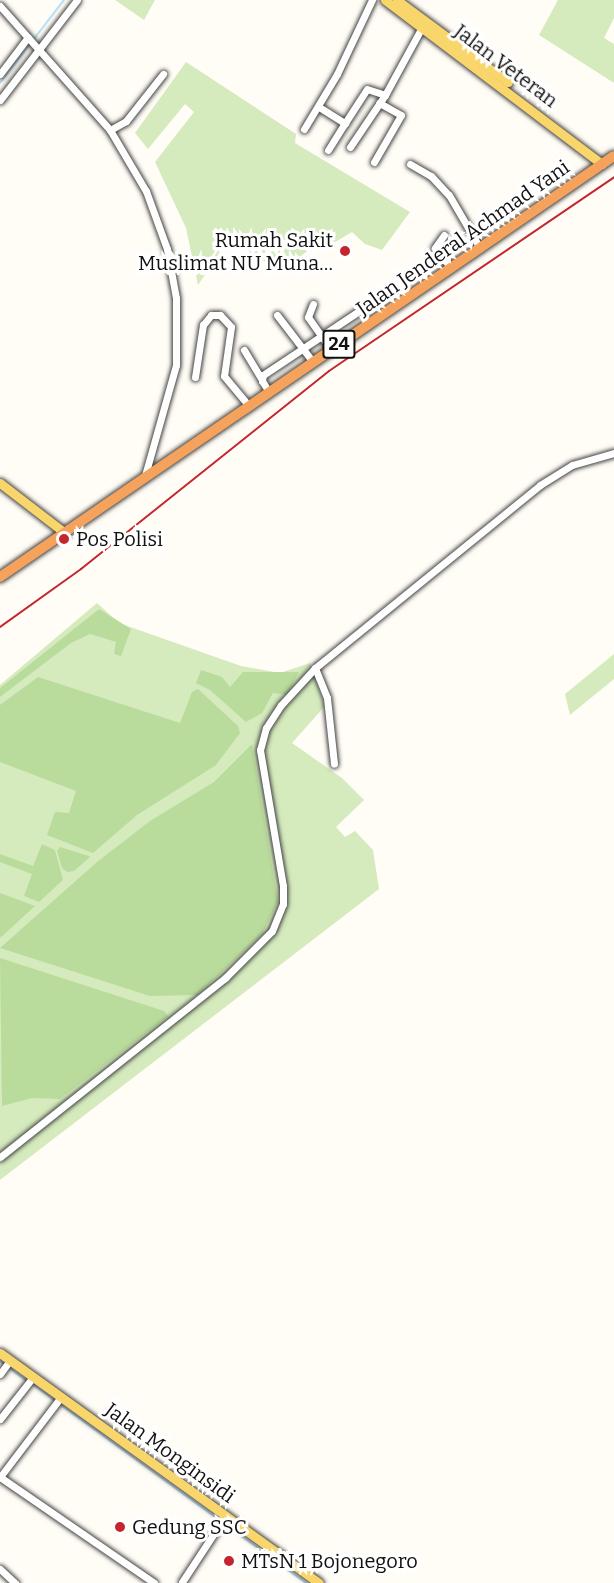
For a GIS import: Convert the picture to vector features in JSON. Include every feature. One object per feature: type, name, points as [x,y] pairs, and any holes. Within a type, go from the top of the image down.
[{"type":"highway","name":"Jalan Jenderal Achmad Yani","points":[[65,533],[608,160]]},
{"type":"highway","name":"24","points":[[0,577],[65,533]]},
{"type":"main road","name":"Jalan Veteran","points":[[386,0],[608,160]]},
{"type":"main road","name":"Jalan Veteran","points":[[396,0],[592,145],[608,160]]},
{"type":"main road","points":[[0,483],[65,533]]},
{"type":"main road","name":"Jalan Monginsidi","points":[[0,1353],[6,1366],[59,1400],[223,1519],[319,1583]]},
{"type":"street","points":[[0,99],[37,48],[77,0]]},
{"type":"street","points":[[304,129],[319,107],[372,0]]},
{"type":"street","points":[[0,6],[110,130],[157,216],[176,298],[176,365],[144,479]]},
{"type":"street","points":[[350,147],[385,95],[422,27]]},
{"type":"street","points":[[0,74],[28,38]]},
{"type":"street","points":[[110,130],[126,121],[163,74]]},
{"type":"street","points":[[328,150],[367,89],[385,95]]},
{"type":"street","points":[[374,162],[401,116],[379,103]]},
{"type":"street","points":[[319,107],[345,123]]},
{"type":"street","points":[[410,164],[441,185],[480,248]]},
{"type":"street","points":[[444,235],[435,248],[451,268]]},
{"type":"street","points":[[313,304],[308,317],[332,350]]},
{"type":"street","points":[[261,378],[362,309]]},
{"type":"street","points":[[195,377],[203,325],[211,315],[219,315],[231,327],[224,376],[249,406]]},
{"type":"street","points":[[277,315],[313,362]]},
{"type":"street","points":[[244,350],[269,392]]},
{"type":"street","points":[[0,1157],[217,984],[272,931],[283,904],[283,886],[261,742],[276,711],[315,668],[540,485],[572,465],[614,453]]},
{"type":"street","points":[[315,668],[327,698],[334,764]]},
{"type":"street","points":[[0,1419],[30,1380]]},
{"type":"street","points":[[59,1400],[0,1477],[154,1583]]},
{"type":"street","points":[[182,1582],[223,1519]]},
{"type":"street","points":[[0,1569],[15,1583]]},
{"type":"green space","points":[[115,0],[155,0],[144,20]]},
{"type":"green space","points":[[558,0],[614,0],[614,18],[604,38],[614,44],[614,83],[539,35]]},
{"type":"green space","points":[[186,62],[296,134],[295,143],[410,212],[382,250],[365,244],[352,232],[327,247],[318,243],[282,270],[227,242],[198,285],[186,228],[155,162],[194,112],[185,104],[148,149],[135,133]]},
{"type":"green space","points":[[97,603],[119,623],[241,666],[280,673],[310,663],[325,706],[292,743],[342,778],[364,800],[336,827],[345,837],[355,831],[373,850],[379,889],[0,1180],[0,685]]},
{"type":"green space","points":[[99,609],[131,629],[121,656],[114,654],[116,642],[90,634],[71,643],[0,697],[0,688]]},
{"type":"green space","points":[[614,654],[614,679],[570,715],[565,694]]},
{"type":"green space","points":[[201,670],[222,677],[230,687],[243,672],[299,672],[287,695],[273,693],[262,713],[246,722],[210,690],[196,683]]},
{"type":"green space","points":[[38,677],[180,723],[192,692],[198,689],[238,726],[240,733],[216,765],[137,815],[93,853],[47,835],[55,812],[69,813],[76,791],[0,762],[0,705]]},
{"type":"green space","points":[[252,744],[278,902],[262,934],[197,995],[150,996],[0,948],[97,862],[150,821],[214,782]]},
{"type":"green space","points":[[42,844],[55,850],[63,880],[39,902],[24,896],[32,874],[0,862],[0,854],[33,866]]},
{"type":"green space","points":[[60,847],[90,857],[74,871],[67,872],[62,868],[57,851]]},
{"type":"green space","points":[[0,893],[35,906],[0,938]]},
{"type":"green space","points":[[0,958],[164,1011],[168,1016],[60,1099],[32,1098],[2,1106]]},
{"type":"waterway","points":[[0,83],[64,0]]},
{"type":"waterway","points":[[0,1361],[27,1381]]},
{"type":"waterway","points":[[32,1384],[306,1583]]},
{"type":"railway","points":[[0,627],[81,569],[329,371],[614,177]]},
{"type":"place","name":"Rumah Sakit Muslimat NU Muna…","points":[[345,251]]},
{"type":"place","name":"Pos Polisi","points":[[64,539]]},
{"type":"place","name":"Gedung SSC","points":[[120,1527]]},
{"type":"place","name":"MTsN 1 Bojonegoro","points":[[229,1561]]}]
